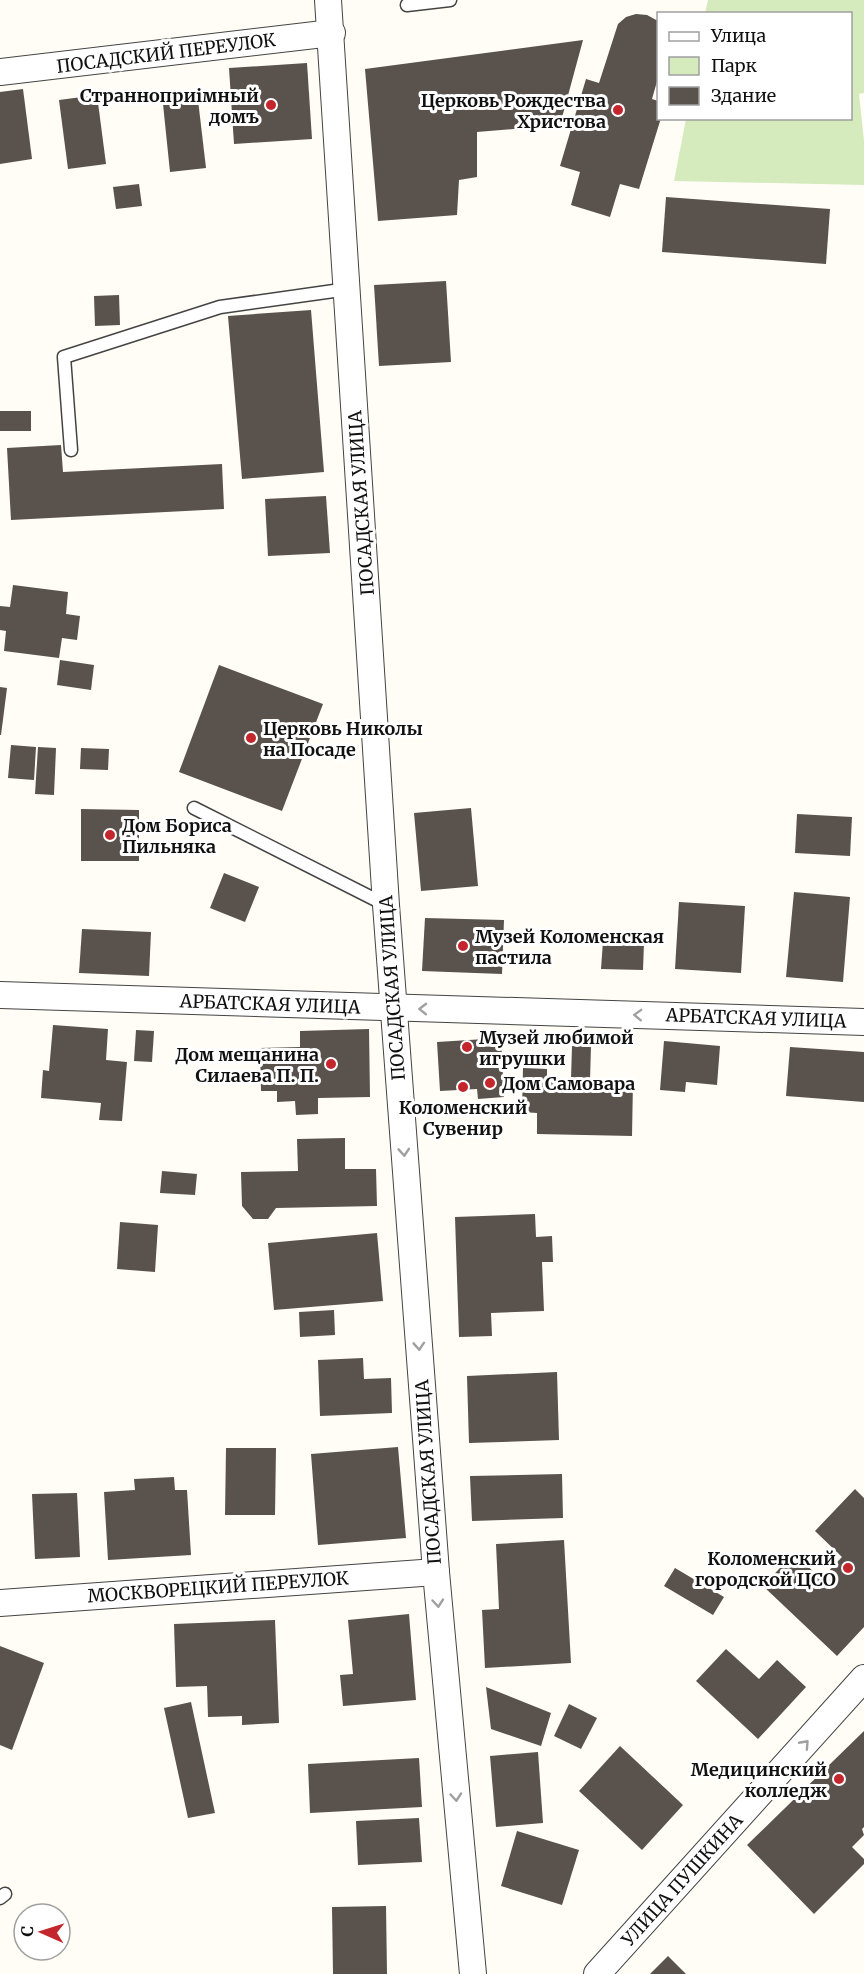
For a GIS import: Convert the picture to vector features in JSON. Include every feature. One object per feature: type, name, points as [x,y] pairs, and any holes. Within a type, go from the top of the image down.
[{"type":"street","name":"ПОСАДСКАЯ УЛИЦА","points":[[328,0],[332,33],[393,1008],[436,1572],[473,1974]]},
{"type":"street","name":"ПОСАДСКИЙ ПЕРЕУЛОК","points":[[0,72],[332,33]]},
{"type":"street","name":"АРБАТСКАЯ УЛИЦА","points":[[0,995],[864,1022]]},
{"type":"street","name":"МОСКВОРЕЦКИЙ ПЕРЕУЛОК","points":[[0,1602],[436,1572]]},
{"type":"street","name":"УЛИЦА ПУШКИНА","points":[[597,1974],[864,1678]]},
{"type":"lane","points":[[407,5],[450,0]]},
{"type":"lane","points":[[71,450],[64,357],[220,307],[348,288]]},
{"type":"lane","points":[[194,808],[386,905]]},
{"type":"green space","points":[[708,0],[864,0],[864,93],[859,94],[864,141],[864,185],[674,181],[686,120],[852,120],[852,12],[705,12]]},
{"type":"building","name":"Церковь Рождества Христова","points":[[636,14],[647,15],[657,20],[657,82],[652,99],[657,101],[657,120],[660,120],[639,189],[620,184],[610,217],[571,205],[580,172],[560,166],[586,79],[599,83],[618,24],[626,17]]},
{"type":"building","points":[[583,40],[560,125],[477,132],[477,177],[459,180],[457,215],[378,221],[365,69]]},
{"type":"building","points":[[307,63],[312,139],[234,144],[229,68]]},
{"type":"building","points":[[23,89],[32,159],[0,164],[0,92]]},
{"type":"building","points":[[97,95],[106,164],[68,169],[59,100]]},
{"type":"building","points":[[198,100],[206,168],[170,172],[163,104]]},
{"type":"building","points":[[139,184],[142,206],[116,209],[113,187]]},
{"type":"building","points":[[666,197],[830,209],[826,264],[662,252]]},
{"type":"building","points":[[446,281],[451,362],[379,366],[374,285]]},
{"type":"building","points":[[119,295],[120,325],[95,326],[94,296]]},
{"type":"building","points":[[311,310],[324,472],[242,479],[228,316]]},
{"type":"building","points":[[0,411],[31,411],[31,431],[0,431]]},
{"type":"building","points":[[61,445],[63,472],[222,464],[224,509],[11,520],[7,448]]},
{"type":"building","points":[[326,496],[330,553],[268,556],[265,499]]},
{"type":"building","points":[[13,585],[68,592],[66,614],[80,616],[77,640],[62,638],[59,658],[4,651],[6,631],[0,630],[0,606],[10,607]]},
{"type":"building","points":[[60,660],[94,665],[91,690],[57,685]]},
{"type":"building","name":"Церковь Николы на Посаде","points":[[219,665],[323,704],[282,811],[179,772]]},
{"type":"building","points":[[0,687],[7,688],[1,735],[0,735]]},
{"type":"building","points":[[11,745],[36,747],[34,780],[8,778]]},
{"type":"building","points":[[38,747],[56,748],[54,795],[35,794]]},
{"type":"building","points":[[81,748],[109,749],[108,770],[80,769]]},
{"type":"building","points":[[471,808],[478,886],[421,891],[414,813]]},
{"type":"building","name":"Дом Бориса Пильняка","points":[[81,809],[139,810],[139,861],[81,861]]},
{"type":"building","points":[[797,814],[852,817],[850,856],[795,853]]},
{"type":"building","points":[[224,873],[259,887],[245,922],[210,908]]},
{"type":"building","points":[[794,892],[850,897],[843,982],[786,977]]},
{"type":"building","points":[[679,902],[745,906],[741,973],[675,969]]},
{"type":"building","name":"Музей Коломенская пастила","points":[[425,918],[504,920],[502,974],[422,971]]},
{"type":"building","points":[[82,929],[151,932],[149,976],[79,973]]},
{"type":"building","points":[[603,941],[644,943],[643,970],[601,969]]},
{"type":"building","points":[[53,1025],[108,1029],[106,1060],[127,1062],[122,1121],[99,1120],[101,1103],[41,1098],[43,1070],[49,1071]]},
{"type":"building","points":[[369,1029],[370,1097],[318,1098],[318,1114],[296,1115],[295,1101],[277,1102],[277,1091],[261,1091],[260,1048],[300,1047],[300,1031]]},
{"type":"building","points":[[136,1030],[154,1031],[152,1062],[134,1061]]},
{"type":"building","points":[[501,1038],[504,1097],[478,1099],[477,1089],[440,1091],[437,1042]]},
{"type":"building","points":[[664,1041],[720,1046],[717,1085],[686,1082],[685,1092],[660,1090]]},
{"type":"building","points":[[572,1046],[591,1046],[590,1080],[633,1081],[632,1136],[537,1134],[537,1113],[522,1112],[523,1068],[547,1069],[547,1078],[571,1079]]},
{"type":"building","points":[[790,1047],[864,1052],[864,1102],[786,1096]]},
{"type":"building","points":[[345,1138],[345,1169],[376,1169],[377,1206],[276,1208],[268,1219],[253,1219],[242,1206],[241,1172],[298,1171],[297,1139]]},
{"type":"building","points":[[162,1171],[197,1174],[195,1195],[160,1193]]},
{"type":"building","points":[[535,1214],[536,1237],[552,1236],[553,1262],[542,1262],[544,1311],[491,1313],[492,1336],[459,1337],[455,1217]]},
{"type":"building","points":[[120,1222],[158,1225],[155,1272],[117,1269]]},
{"type":"building","points":[[377,1233],[383,1301],[274,1310],[268,1243]]},
{"type":"building","points":[[334,1310],[335,1335],[300,1337],[299,1312]]},
{"type":"building","points":[[363,1358],[364,1379],[391,1378],[392,1413],[320,1416],[318,1360]]},
{"type":"building","points":[[557,1372],[559,1440],[469,1443],[467,1376]]},
{"type":"building","points":[[398,1447],[406,1538],[318,1545],[311,1454]]},
{"type":"building","points":[[226,1448],[276,1448],[275,1515],[225,1515]]},
{"type":"building","points":[[562,1474],[563,1518],[472,1521],[470,1476]]},
{"type":"building","points":[[174,1477],[175,1490],[187,1490],[191,1555],[108,1560],[104,1492],[135,1490],[134,1479]]},
{"type":"building","name":"Коломенский городской ЦСО","points":[[855,1489],[864,1498],[864,1627],[837,1656],[763,1586],[794,1553],[821,1579],[842,1557],[815,1531]]},
{"type":"building","points":[[77,1493],[80,1557],[35,1559],[32,1494]]},
{"type":"building","points":[[564,1540],[571,1663],[485,1668],[482,1610],[499,1609],[496,1544]]},
{"type":"building","points":[[675,1568],[724,1597],[713,1615],[664,1586]]},
{"type":"building","points":[[409,1614],[416,1700],[343,1706],[340,1675],[353,1674],[348,1620]]},
{"type":"building","points":[[275,1620],[279,1723],[242,1725],[242,1716],[208,1717],[207,1686],[176,1687],[174,1624]]},
{"type":"building","points":[[0,1646],[44,1663],[12,1750],[0,1745]]},
{"type":"building","points":[[726,1649],[759,1679],[777,1660],[806,1687],[758,1739],[696,1681]]},
{"type":"building","points":[[486,1687],[551,1713],[541,1746],[491,1729]]},
{"type":"building","points":[[191,1702],[215,1813],[188,1818],[164,1708]]},
{"type":"building","points":[[569,1704],[597,1718],[581,1749],[554,1736]]},
{"type":"building","name":"Медицинский колледж","points":[[864,1731],[864,1827],[862,1829],[864,1835],[852,1847],[864,1859],[864,1864],[814,1914],[747,1845]]},
{"type":"building","points":[[620,1746],[683,1805],[642,1850],[579,1791]]},
{"type":"building","points":[[538,1752],[543,1823],[496,1827],[490,1756]]},
{"type":"building","points":[[419,1758],[422,1807],[310,1813],[308,1764]]},
{"type":"building","points":[[419,1818],[422,1862],[358,1865],[356,1821]]},
{"type":"building","points":[[517,1831],[579,1850],[562,1905],[501,1886]]},
{"type":"building","points":[[386,1906],[387,1974],[333,1974],[332,1907]]},
{"type":"building","points":[[668,1956],[686,1974],[650,1974]]},
{"type":"place","name":"Странноприiмный домъ","points":[[271,105]]},
{"type":"place","name":"Церковь Рождества Христова","points":[[618,110]]},
{"type":"place","name":"Церковь Николы на Посаде","points":[[251,738]]},
{"type":"place","name":"Дом Бориса Пильняка","points":[[110,835]]},
{"type":"place","name":"Музей Коломенская пастила","points":[[463,946]]},
{"type":"place","name":"Музей любимой игрушки","points":[[467,1047]]},
{"type":"place","name":"Дом мещанина Силаева П. П.","points":[[331,1064]]},
{"type":"place","name":"Дом Самовара","points":[[490,1083]]},
{"type":"place","name":"Коломенский Сувенир","points":[[463,1087]]},
{"type":"place","name":"Коломенский городской ЦСО","points":[[848,1568]]},
{"type":"place","name":"Медицинский колледж","points":[[839,1779]]}]
